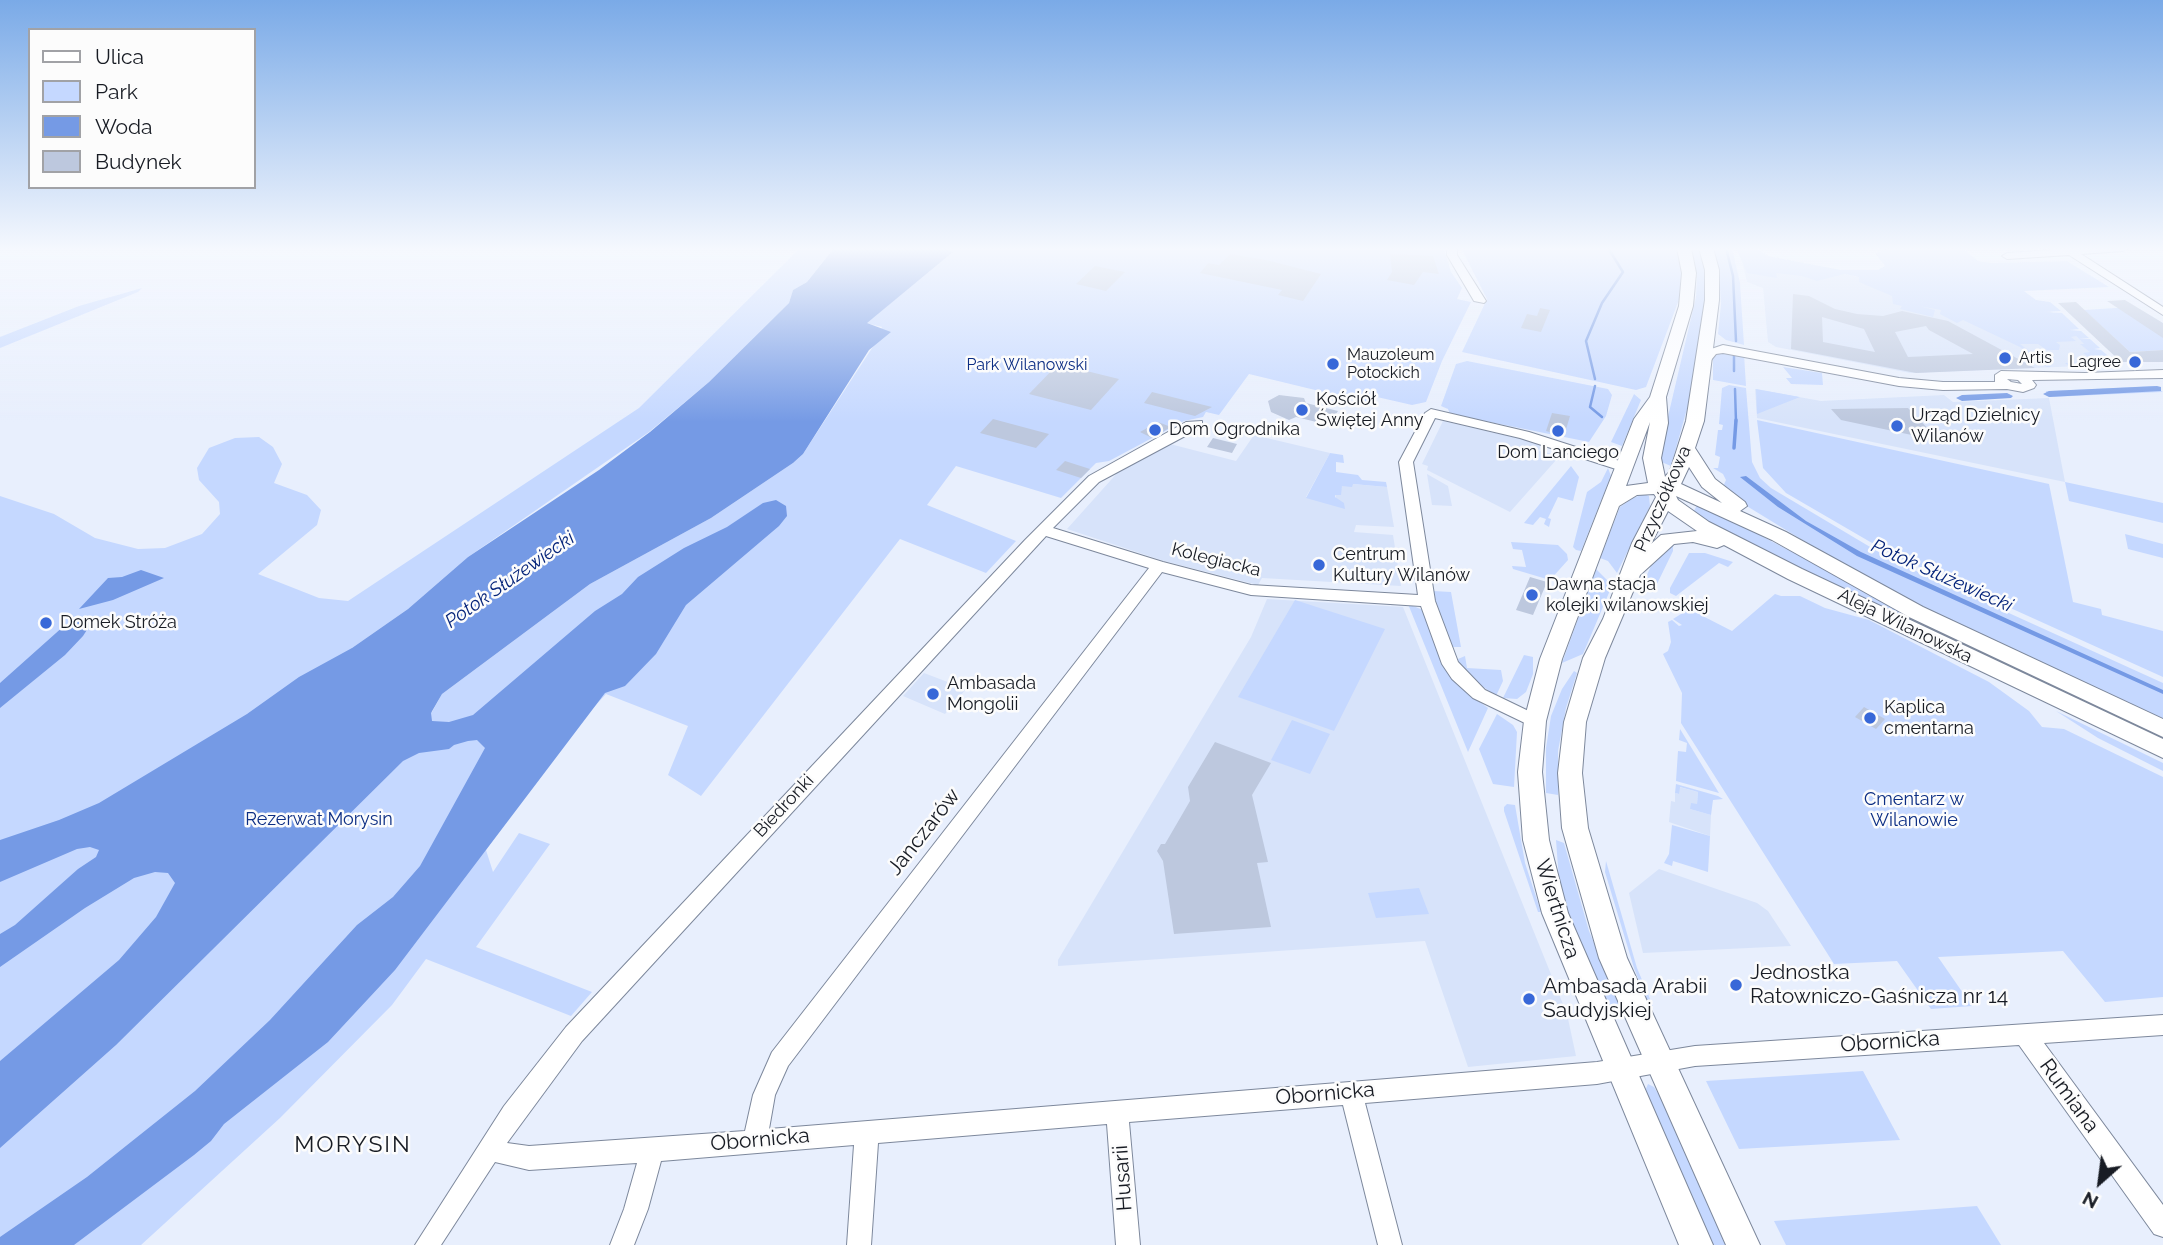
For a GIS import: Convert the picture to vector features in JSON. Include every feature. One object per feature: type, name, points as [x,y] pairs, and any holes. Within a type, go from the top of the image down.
[{"type":"main road","points":[[1535,721],[1551,659],[1643,419],[1658,397],[1685,306]]},
{"type":"main road","name":"Przyczółkowa","points":[[1572,742],[1579,705],[1594,658],[1631,576],[1662,488],[1687,449],[1698,401],[1710,306]]},
{"type":"main road","points":[[1658,397],[1659,423],[1652,458],[1662,488]]},
{"type":"main road","points":[[1687,449],[1707,483],[1779,536]]},
{"type":"main road","points":[[1625,467],[1662,488]]},
{"type":"main road","points":[[1612,502],[1626,492],[1662,488]]},
{"type":"main road","name":"Aleja Wilanowska","points":[[1662,488],[1779,536],[1916,612],[2163,729]]},
{"type":"main road","name":"Aleja Wilanowska","points":[[1662,488],[1708,530],[2163,749]]},
{"type":"main road","points":[[1631,576],[1656,548],[1674,537],[1704,538],[1755,554]]},
{"type":"main road","name":"Wiertnicza","points":[[1535,721],[1530,794],[1541,866],[1555,913],[1696,1245]]},
{"type":"main road","name":"Wiertnicza","points":[[1572,742],[1572,811],[1584,862],[1613,958],[1743,1245]]},
{"type":"street","points":[[1708,328],[1717,340],[1730,344],[1904,378],[2003,382],[2029,387],[2085,377]]},
{"type":"street","points":[[1703,362],[1712,352],[1723,349],[1899,382],[1934,386],[2003,382]]},
{"type":"street","points":[[2003,382],[2004,374],[2085,377],[2163,374]]},
{"type":"street","points":[[2017,376],[2028,381],[2029,387]]},
{"type":"street","points":[[1535,721],[1479,694],[1458,675],[1443,650],[1427,601],[1406,463],[1431,413],[1524,435],[1625,467]]},
{"type":"street","name":"Biedronki","points":[[427,1245],[489,1148],[543,1072],[619,983],[1043,530],[1094,479],[1180,430],[1197,424]]},
{"type":"street","name":"Kolegiacka","points":[[1043,530],[1158,566],[1251,590],[1427,601]]},
{"type":"street","name":"Janczarów","points":[[755,1141],[764,1095],[780,1059],[1158,566]]},
{"type":"street","name":"Obornicka","points":[[489,1148],[529,1158],[652,1150],[867,1130],[1597,1073],[1682,1058],[2163,1024]]},
{"type":"street","name":"Rumiana","points":[[2024,1034],[2163,1225]]},
{"type":"street","points":[[1351,1092],[1390,1245]]},
{"type":"street","name":"Husarii","points":[[1117,1111],[1128,1245]]},
{"type":"street","points":[[859,1245],[867,1130]]},
{"type":"street","points":[[622,1245],[636,1209],[652,1150]]},
{"type":"shaded area","points":[[1765,306],[2045,306],[2106,365],[1910,373],[1776,347],[1768,342]]},
{"type":"shaded area","points":[[1755,389],[1821,401],[1944,395],[1953,402],[2049,398],[2065,482],[1757,418]]},
{"type":"shaded area","points":[[1443,421],[1535,442],[1541,445],[1539,451],[1558,455],[1557,459],[1510,512],[1427,470],[1428,466],[1422,464]]},
{"type":"shaded area","points":[[1254,435],[1330,453],[1306,497],[1337,501],[1335,494],[1340,492],[1342,486],[1352,484],[1387,487],[1394,527],[1356,525],[1354,532],[1393,535],[1401,586],[1262,578],[1258,585],[1164,561],[1067,529],[1119,471],[1166,443],[1236,461]]},
{"type":"shaded area","points":[[1427,474],[1448,486],[1452,506],[1432,505]]},
{"type":"shaded area","points":[[1267,599],[1403,607],[1567,1014],[1576,1056],[1468,1067],[1425,941],[1058,966],[1058,960],[1251,637]]},
{"type":"shaded area","points":[[924,673],[966,689],[945,714],[903,696]]},
{"type":"shaded area","points":[[1679,787],[1698,792],[1697,805],[1690,809],[1711,815],[1710,836],[1669,822],[1671,801],[1675,802],[1675,793],[1679,794]]},
{"type":"shaded area","points":[[1659,869],[1757,903],[1768,911],[1791,946],[1643,953],[1629,893]]},
{"type":"green space","points":[[79,306],[103,306],[0,348],[0,337]]},
{"type":"green space","points":[[742,306],[786,306],[709,382],[649,432],[468,557],[408,609],[352,648],[432,712],[442,694],[590,584],[711,518],[793,463],[803,454],[876,342],[882,327],[866,323],[887,306],[1469,306],[1442,361],[1426,402],[1412,405],[1377,397],[1373,404],[1249,374],[1219,415],[1206,412],[1203,417],[1184,421],[1109,461],[1096,463],[1061,498],[956,466],[927,505],[1016,541],[986,573],[900,539],[701,796],[668,775],[688,726],[606,694],[563,741],[486,850],[493,872],[519,833],[550,844],[476,947],[592,992],[571,1016],[426,959],[392,1005],[280,1118],[141,1245],[0,1245],[0,496],[54,514],[95,538],[138,549],[165,548],[202,534],[220,514],[219,502],[199,480],[197,468],[209,448],[235,438],[259,437],[273,447],[282,464],[274,483],[307,495],[321,510],[317,525],[258,574],[319,598],[348,601],[639,408]]},
{"type":"green space","points":[[1484,306],[1677,306],[1646,387],[1636,390],[1462,352]]},
{"type":"green space","points":[[1694,306],[1707,306],[1690,398],[1671,466],[1659,461]]},
{"type":"green space","points":[[1721,306],[1741,306],[1744,345],[1726,340],[1718,334]]},
{"type":"green space","points":[[1902,306],[1919,306],[1935,310],[1933,317],[1900,309]]},
{"type":"green space","points":[[1920,306],[2055,306],[2061,311],[2044,312],[2062,313],[2079,329],[2070,330],[2081,331],[2089,338],[2079,338],[2090,339],[2100,348],[2094,349],[2101,350],[2112,359],[2101,359],[2106,365],[2069,366],[2065,363],[2096,362],[2083,353],[2090,352],[2080,344],[2084,344],[2076,336],[2071,337],[2076,341],[2056,342],[2060,345],[2059,350],[2047,350],[2038,344],[2020,344],[2051,367],[2047,367],[2020,347],[1963,320],[1957,323],[1940,314],[1941,310]]},
{"type":"green space","points":[[2119,308],[2163,337],[2163,350],[2130,352],[2084,310]]},
{"type":"green space","points":[[1719,353],[1744,354],[1746,386],[1713,380],[1713,358]]},
{"type":"green space","points":[[1467,361],[1608,389],[1612,395],[1606,416],[1589,442],[1450,414],[1448,409],[1441,406],[1456,364]]},
{"type":"green space","points":[[1783,367],[1822,373],[1823,385],[1791,384],[1786,378],[1792,378]]},
{"type":"green space","points":[[1729,385],[1746,388],[1752,462],[1760,478],[1771,488],[1892,560],[2163,683],[2163,719],[1910,602],[1853,571],[1732,497],[1722,489],[1726,480],[1723,474],[1713,468],[1718,468],[1720,457],[1715,455],[1718,430],[1722,430],[1723,425],[1719,424],[1722,388]]},
{"type":"green space","points":[[2154,386],[2163,392],[2051,397],[2046,395],[2046,391]]},
{"type":"green space","points":[[1756,389],[1800,397],[1757,414]]},
{"type":"green space","points":[[1634,394],[1641,400],[1622,446],[1611,442]]},
{"type":"green space","points":[[1757,420],[2049,484],[2073,602],[2101,609],[2102,615],[2163,631],[2163,677],[1891,554],[1786,493],[1763,468]]},
{"type":"green space","points":[[1330,453],[1343,455],[1344,463],[1336,462],[1336,472],[1358,475],[1362,480],[1386,482],[1387,487],[1353,484],[1352,487],[1342,486],[1341,495],[1335,497],[1344,503],[1345,509],[1306,498]]},
{"type":"green space","points":[[1571,466],[1579,477],[1573,501],[1558,497],[1548,518],[1551,519],[1549,527],[1544,524],[1546,519],[1540,517],[1533,525],[1524,523]]},
{"type":"green space","points":[[1608,468],[1611,476],[1581,551],[1576,550],[1573,547],[1587,492],[1601,482]]},
{"type":"green space","points":[[2065,482],[2163,503],[2163,523],[2069,501]]},
{"type":"green space","points":[[1644,494],[1649,496],[1650,506],[1617,573],[1608,561],[1600,558],[1620,507]]},
{"type":"green space","points":[[1698,503],[1934,626],[2163,734],[2163,745],[1775,558],[1693,513]]},
{"type":"green space","points":[[2125,534],[2163,544],[2163,558],[2128,549]]},
{"type":"green space","points":[[1511,542],[1558,545],[1567,554],[1568,560],[1550,580],[1513,569],[1512,566],[1526,567],[1522,550],[1513,549]]},
{"type":"green space","points":[[1673,543],[1673,551],[1657,584],[1644,582],[1653,561]]},
{"type":"green space","points":[[1689,553],[1705,553],[1733,562],[1728,567],[1719,563],[1676,596],[1670,593],[1670,588]]},
{"type":"green space","points":[[1596,569],[1612,585],[1611,588],[1583,654],[1562,663]]},
{"type":"green space","points":[[1433,591],[1451,592],[1461,647],[1452,647],[1437,612]]},
{"type":"green space","name":"Cmentarz w Wilanowie","points":[[1775,594],[1800,596],[1825,608],[1869,620],[1989,682],[2029,711],[2042,727],[2064,729],[2163,777],[2163,997],[2105,1002],[2063,951],[1938,957],[1972,1006],[1931,1009],[1897,961],[1834,964],[1681,723],[1682,693],[1663,654],[1668,651],[1671,642],[1668,622],[1672,620],[1679,626],[1682,625],[1673,619],[1689,609],[1732,631]]},
{"type":"green space","points":[[1295,600],[1385,629],[1334,731],[1238,697]]},
{"type":"green space","points":[[1408,604],[1423,610],[1444,667],[1466,692],[1488,708],[1468,752]]},
{"type":"green space","points":[[1524,655],[1533,657],[1533,674],[1526,692],[1517,699],[1503,698]]},
{"type":"green space","points":[[1465,656],[1467,668],[1501,670],[1503,681],[1496,696],[1471,678],[1459,664],[1458,659]]},
{"type":"green space","points":[[1574,671],[1577,673],[1566,708],[1558,751],[1558,795],[1546,793],[1546,748],[1551,716],[1562,689]]},
{"type":"green space","points":[[2056,711],[2163,763],[2163,771],[2098,738]]},
{"type":"green space","points":[[1497,714],[1513,725],[1517,732],[1514,787],[1493,784],[1479,749]]},
{"type":"green space","points":[[1292,720],[1330,734],[1310,774],[1271,760]]},
{"type":"green space","points":[[1680,729],[1719,793],[1676,781],[1678,751],[1686,752],[1687,743],[1679,740]]},
{"type":"green space","points":[[1676,784],[1723,799],[1713,800],[1711,815],[1690,809],[1691,803],[1697,804],[1698,792],[1680,787],[1679,794],[1675,793]]},
{"type":"green space","points":[[1507,804],[1515,805],[1525,863],[1541,912],[1538,912],[1504,811]]},
{"type":"green space","points":[[1672,825],[1710,836],[1708,872],[1673,861],[1672,866],[1664,863],[1669,854]]},
{"type":"green space","points":[[1556,840],[1564,843],[1589,931],[1621,1007],[1607,1008],[1570,921],[1559,880]]},
{"type":"green space","points":[[1606,861],[1637,968],[1653,1006],[1649,1006],[1634,968],[1605,872]]},
{"type":"green space","points":[[1419,888],[1429,914],[1376,918],[1368,893]]},
{"type":"green space","points":[[1863,1071],[1900,1140],[1739,1149],[1706,1081]]},
{"type":"green space","points":[[1648,1084],[1654,1087],[1661,1098],[1728,1245],[1712,1245],[1645,1091]]},
{"type":"green space","points":[[1977,1206],[2001,1245],[1786,1245],[1774,1221]]},
{"type":"water","points":[[786,306],[887,306],[867,323],[891,332],[869,350],[803,454],[793,463],[711,518],[590,584],[442,694],[431,713],[432,721],[449,722],[473,715],[595,611],[622,594],[638,577],[684,548],[727,527],[763,503],[776,500],[786,506],[787,516],[779,526],[686,605],[656,654],[625,686],[605,693],[395,970],[328,1042],[224,1124],[211,1141],[194,1155],[74,1245],[0,1245],[0,1237],[87,1177],[195,1091],[270,1020],[357,925],[393,897],[420,866],[485,748],[477,740],[468,741],[449,749],[419,753],[403,761],[116,1045],[0,1148],[0,1061],[119,960],[156,917],[175,883],[168,873],[155,872],[134,878],[85,908],[0,967],[0,934],[15,925],[78,869],[96,857],[99,850],[90,847],[77,849],[0,882],[0,840],[99,803],[247,714],[299,677],[352,648],[408,609],[468,557],[599,470],[650,432],[709,382]]},
{"type":"water","points":[[1746,476],[1806,521],[1861,552],[2163,690],[2163,694],[1857,556],[1778,507],[1740,477]]},
{"type":"water","points":[[141,570],[164,578],[113,600],[79,609],[108,578],[122,577]]},
{"type":"water","points":[[88,618],[92,622],[65,655],[0,708],[0,683],[65,625]]},
{"type":"building","points":[[1793,306],[1829,306],[1857,314],[1883,316],[1902,311],[1948,321],[2035,368],[1916,373],[1791,349]],"holes":[[[1822,317],[1864,329],[1875,352],[1823,342]],[[1926,326],[1973,354],[1908,357],[1895,332]]]},
{"type":"building","points":[[2061,306],[2080,306],[2130,352],[2163,350],[2163,362],[2121,362]]},
{"type":"building","points":[[2115,306],[2135,306],[2163,323],[2163,338]]},
{"type":"building","points":[[1540,308],[1550,310],[1541,332],[1521,328],[1527,314],[1537,316]]},
{"type":"building","points":[[1058,364],[1119,379],[1091,410],[1029,394]]},
{"type":"building","points":[[1152,392],[1212,407],[1195,416],[1144,403]]},
{"type":"building","name":"Kościół Świętej Anny","points":[[1279,395],[1304,398],[1306,403],[1338,411],[1329,425],[1296,417],[1289,420],[1271,412],[1268,401]]},
{"type":"building","name":"Urząd Dzielnicy Wilanów","points":[[1908,408],[1940,441],[1841,420],[1831,409]]},
{"type":"building","points":[[1552,413],[1570,416],[1564,436],[1546,431]]},
{"type":"building","points":[[993,419],[1049,434],[1036,448],[980,433]]},
{"type":"building","name":"Dom Ogrodnika","points":[[1158,422],[1171,427],[1152,438],[1140,432]]},
{"type":"building","points":[[1213,438],[1237,444],[1232,453],[1207,447]]},
{"type":"building","points":[[1065,461],[1090,469],[1081,478],[1056,470]]},
{"type":"building","name":"Dawna stacja kolejki wilanowskiej","points":[[1530,577],[1547,582],[1533,615],[1516,610]]},
{"type":"building","name":"Kaplica cmentarna","points":[[1864,707],[1885,719],[1876,729],[1855,717]]},
{"type":"building","points":[[1215,742],[1271,763],[1252,795],[1268,862],[1257,863],[1271,927],[1174,934],[1163,861],[1157,851],[1161,844],[1165,844],[1190,801],[1188,787]]},
{"type":"waterway","name":"Potok Służewiecki","points":[[1595,379],[1586,341],[1601,306]]},
{"type":"waterway","points":[[1734,306],[1736,341]]},
{"type":"waterway","points":[[1734,355],[1734,371]]},
{"type":"waterway","name":"Potok Służewiecki","points":[[1595,386],[1590,407],[1602,417]]},
{"type":"waterway","points":[[1735,389],[1736,421]]},
{"type":"waterway","points":[[2049,394],[2157,389]]},
{"type":"waterway","points":[[1962,398],[2007,396]]},
{"type":"waterway","points":[[1734,448],[1736,421]]},
{"type":"place","name":"Artis","points":[[2005,358]]},
{"type":"place","name":"Lagree","points":[[2135,362]]},
{"type":"place","name":"Mauzoleum Potockich","points":[[1333,364]]},
{"type":"place","name":"Kościół Świętej Anny","points":[[1302,410]]},
{"type":"place","name":"Urząd Dzielnicy Wilanów","points":[[1897,426]]},
{"type":"place","name":"Dom Ogrodnika","points":[[1155,430]]},
{"type":"place","name":"Dom Lanciego","points":[[1558,431]]},
{"type":"place","name":"Centrum Kultury Wilanów","points":[[1319,565]]},
{"type":"place","name":"Dawna stacja kolejki wilanowskiej","points":[[1532,595]]},
{"type":"place","name":"Domek Stróża","points":[[46,623]]},
{"type":"place","name":"Ambasada Mongolii","points":[[933,694]]},
{"type":"place","name":"Kaplica cmentarna","points":[[1870,718]]},
{"type":"place","name":"Jednostka Ratowniczo-Gaśnicza nr 14","points":[[1736,985]]},
{"type":"place","name":"Ambasada Arabii Saudyjskiej","points":[[1529,999]]},
{"type":"district","name":"MORYSIN","points":[[353,1145]]},
{"type":"park label","name":"Park Wilanowski","points":[[1027,365]]},
{"type":"park label","name":"Rezerwat Morysin","points":[[319,820]]}]
